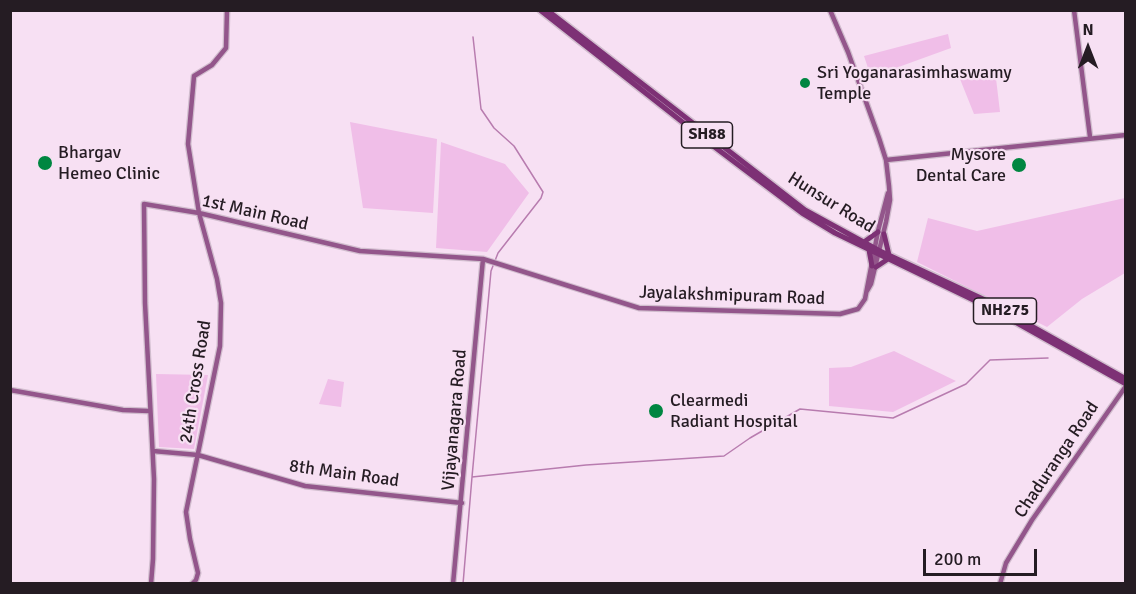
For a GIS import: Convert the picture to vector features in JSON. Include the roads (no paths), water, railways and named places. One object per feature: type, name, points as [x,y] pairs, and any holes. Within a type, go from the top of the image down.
[{"type":"main road","points":[[540,10],[802,213],[876,251],[874,266]]},
{"type":"main road","name":"Hunsur Road","points":[[547,10],[805,210],[876,251],[983,299],[1125,383]]},
{"type":"main road","points":[[864,242],[881,233],[889,257],[874,266]]},
{"type":"street","name":"24th Cross Road","points":[[192,584],[198,573],[186,512],[220,346],[221,303],[217,279],[199,213],[188,144],[194,76],[212,65],[226,48],[227,10]]},
{"type":"street","name":"Jayalakshmipuram Road","points":[[483,259],[625,304],[655,309],[840,314],[858,309],[865,299],[881,233],[888,193],[885,158],[852,64],[830,10]]},
{"type":"street","points":[[1074,10],[1090,137]]},
{"type":"street","points":[[885,158],[1125,135]]},
{"type":"street","name":"1st Main Road","points":[[149,411],[144,204],[199,213],[360,251],[483,259]]},
{"type":"street","name":"Vijayanagara Road","points":[[453,584],[483,259]]},
{"type":"street","name":"Chaduranga Road","points":[[1000,584],[1006,563],[1032,519],[1125,383]]},
{"type":"street","points":[[10,390],[123,410],[149,411],[153,451],[151,584]]},
{"type":"street","name":"8th Main Road","points":[[153,451],[198,456],[306,486],[462,503]]},
{"type":"waterway","points":[[472,477],[491,271],[498,253],[541,198],[543,192],[514,146],[494,128],[481,109],[473,37]]},
{"type":"waterway","points":[[463,584],[472,477],[586,465],[724,456],[800,409],[893,418],[966,384],[990,360],[1048,358]]},
{"type":"place","name":"Sri Yoganarasimhaswamy Temple","points":[[805,83]]},
{"type":"place","name":"Bhargav Hemeo Clinic","points":[[45,163]]},
{"type":"place","name":"Mysore Dental Care","points":[[1019,165]]},
{"type":"place","name":"Clearmedi Radiant Hospital","points":[[656,411]]}]
